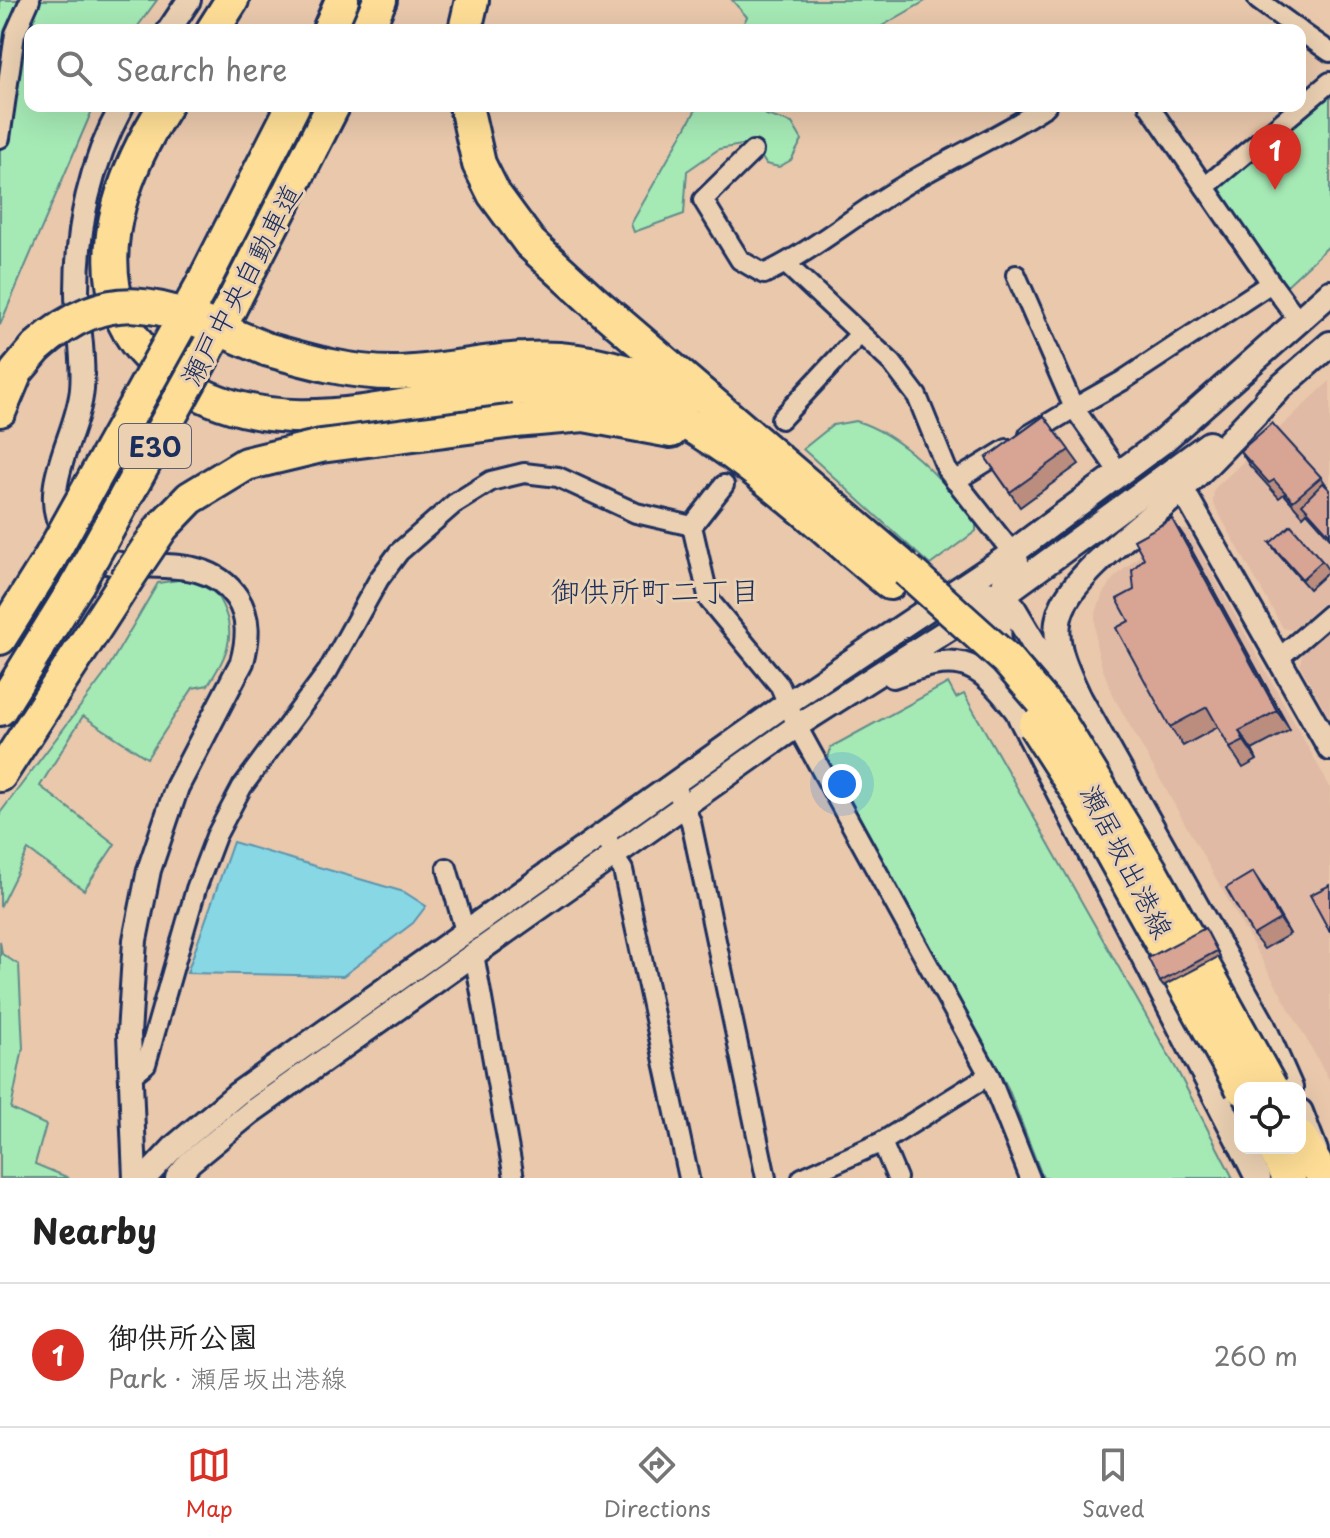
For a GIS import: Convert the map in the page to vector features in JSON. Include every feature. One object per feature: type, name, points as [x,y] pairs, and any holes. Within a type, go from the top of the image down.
[{"type":"highway","points":[[217,24],[232,0]]},
{"type":"highway","points":[[332,24],[342,0]]},
{"type":"highway","points":[[370,24],[380,0]]},
{"type":"highway","points":[[466,24],[472,0]]},
{"type":"highway","points":[[162,112],[131,167],[120,204],[111,271],[125,325],[142,351],[173,378],[209,400],[258,414],[316,417],[507,387],[541,385],[617,393],[676,416],[976,630],[1057,718],[1136,846],[1268,1082]]},
{"type":"highway","name":"瀬戸中央自動車道","points":[[0,638],[50,558],[202,285],[290,112]]},
{"type":"highway","name":"瀬戸中央自動車道","points":[[0,709],[78,583],[230,308],[330,112]]},
{"type":"highway","points":[[467,112],[479,164],[494,194],[530,243],[594,302],[725,412],[899,577],[996,677],[1036,727],[1078,793],[1239,1082]]},
{"type":"highway","points":[[0,410],[16,372],[61,325],[93,311],[131,303],[164,308],[266,349],[359,370],[396,373],[524,359],[603,364],[659,381],[725,412]]},
{"type":"highway","points":[[0,775],[162,527],[190,498],[246,464],[321,446],[584,415],[624,420],[727,450]]},
{"type":"highway","points":[[1306,1148],[1324,1178]]},
{"type":"highway","points":[[1277,1154],[1289,1178]]},
{"type":"main road","points":[[1012,553],[1163,441],[1330,293]]},
{"type":"main road","name":"瀬居坂出港線","points":[[1287,1082],[1261,1022],[1069,677],[1059,646],[1058,621],[1062,608],[1079,584],[1178,480],[1330,344]]},
{"type":"main road","name":"瀬居坂出港線","points":[[1001,596],[1178,480]]},
{"type":"main road","name":"瀬居坂出港線","points":[[1012,553],[1001,596],[997,647],[1003,674],[1021,718],[1234,1132]]},
{"type":"main road","points":[[964,588],[1001,596]]},
{"type":"main road","name":"瀬居坂出港線","points":[[1001,596],[1011,605],[1072,708],[1151,826]]},
{"type":"main road","points":[[1261,1022],[1295,1082]]},
{"type":"main road","points":[[1306,1102],[1330,1144]]},
{"type":"main road","points":[[1306,1128],[1324,1178]]},
{"type":"main road","name":"瀬居坂出港線","points":[[1245,1154],[1258,1178]]},
{"type":"street","points":[[0,138],[15,34],[30,0]]},
{"type":"street","points":[[173,24],[189,0]]},
{"type":"street","points":[[1258,0],[1292,24]]},
{"type":"street","points":[[1306,34],[1330,52]]},
{"type":"street","points":[[1306,102],[1330,82]]},
{"type":"street","points":[[120,112],[84,198],[77,293],[82,389],[58,471],[54,497],[57,514],[72,544],[102,562],[193,568],[213,575],[229,586],[240,602],[248,642],[242,662],[177,787],[149,870],[135,940],[129,1034],[135,1178]]},
{"type":"street","points":[[753,151],[703,200],[740,260],[764,274],[786,264],[896,189],[1014,128],[1037,112]]},
{"type":"street","points":[[1153,112],[1299,321]]},
{"type":"street","points":[[1205,187],[1294,112]]},
{"type":"street","points":[[786,264],[892,363],[917,396],[947,470],[1030,576]]},
{"type":"street","points":[[1016,275],[1074,408],[1120,474]]},
{"type":"street","points":[[955,481],[1122,381],[1217,315],[1271,283]]},
{"type":"street","points":[[781,419],[859,335]]},
{"type":"street","points":[[131,1076],[146,1064],[196,889],[216,836],[242,787],[328,671],[379,579],[399,552],[454,504],[491,481],[524,473],[558,477],[636,513],[692,526]]},
{"type":"street","points":[[1178,480],[1330,749]]},
{"type":"street","points":[[692,526],[724,485]]},
{"type":"street","points":[[692,526],[709,600],[780,686],[797,726],[989,1075],[1030,1178]]},
{"type":"street","points":[[145,1178],[175,1146],[237,1094],[786,704],[964,588],[1012,553]]},
{"type":"street","points":[[177,1178],[190,1162],[251,1112],[613,855],[797,726],[1001,596]]},
{"type":"street","points":[[1279,658],[1330,614]]},
{"type":"street","points":[[852,691],[928,663],[959,661],[988,678],[1021,718]]},
{"type":"street","points":[[674,785],[681,807],[691,822],[766,1178]]},
{"type":"street","points":[[606,833],[613,855],[623,870],[689,1178]]},
{"type":"street","points":[[447,868],[465,931]]},
{"type":"street","points":[[474,954],[514,1178]]},
{"type":"street","points":[[802,1178],[882,1142],[989,1075]]},
{"type":"street","points":[[882,1142],[897,1178]]},
{"type":"shaded area","points":[[1330,381],[1330,597],[1292,630],[1283,628],[1213,503],[1214,489]]},
{"type":"shaded area","points":[[1170,529],[1188,530],[1330,787],[1330,1081],[1115,699],[1103,670],[1096,644],[1095,616],[1103,593],[1114,578]]},
{"type":"shaded area","points":[[1330,629],[1330,719],[1300,665],[1302,653]]},
{"type":"green space","points":[[0,0],[157,0],[139,24],[24,24],[24,112],[91,112],[0,325]]},
{"type":"green space","points":[[732,0],[927,0],[885,24],[743,24],[747,17]]},
{"type":"green space","points":[[1330,92],[1330,245],[1284,288],[1219,187]]},
{"type":"green space","points":[[695,112],[764,112],[792,123],[802,140],[791,160],[779,167],[766,164],[753,143],[719,149],[687,171],[684,214],[634,232],[631,224]]},
{"type":"green space","points":[[856,421],[891,437],[922,462],[976,520],[976,531],[930,565],[803,449],[833,425]]},
{"type":"green space","points":[[185,579],[210,584],[225,611],[228,646],[217,671],[208,685],[193,688],[147,758],[83,716],[40,786],[115,844],[84,890],[28,850],[0,907],[0,813],[104,675],[158,583]]},
{"type":"green space","points":[[948,683],[956,698],[964,694],[1178,1072],[1233,1178],[1043,1178],[1008,1088],[828,759],[831,747]]},
{"type":"green space","points":[[0,941],[2,954],[19,965],[23,1048],[11,1109],[46,1125],[35,1164],[69,1178],[0,1178]]},
{"type":"water","points":[[233,842],[404,892],[426,906],[413,923],[343,976],[187,973]]},
{"type":"building","points":[[1044,416],[1069,450],[1010,492],[986,458]]},
{"type":"building","points":[[1272,423],[1321,477],[1293,501],[1274,480],[1269,483],[1240,451]]},
{"type":"building","points":[[1323,483],[1330,490],[1330,535],[1302,504]]},
{"type":"building","points":[[1172,519],[1277,711],[1239,731],[1244,741],[1230,748],[1207,707],[1170,727],[1116,628],[1129,621],[1117,599],[1134,590],[1132,570],[1144,558],[1134,540]]},
{"type":"building","points":[[1291,525],[1322,561],[1302,579],[1270,543]]},
{"type":"building","points":[[1253,872],[1280,919],[1253,935],[1226,888]]},
{"type":"building","points":[[1330,885],[1330,932],[1310,895]]},
{"type":"building","points":[[1205,928],[1217,951],[1160,982],[1148,958]]},
{"type":"tunnel","points":[[724,485],[781,419]]},
{"type":"place","name":"御供所公園","points":[[1275,190]]},
{"type":"district","name":"御供所町二丁目","points":[[655,589]]}]
